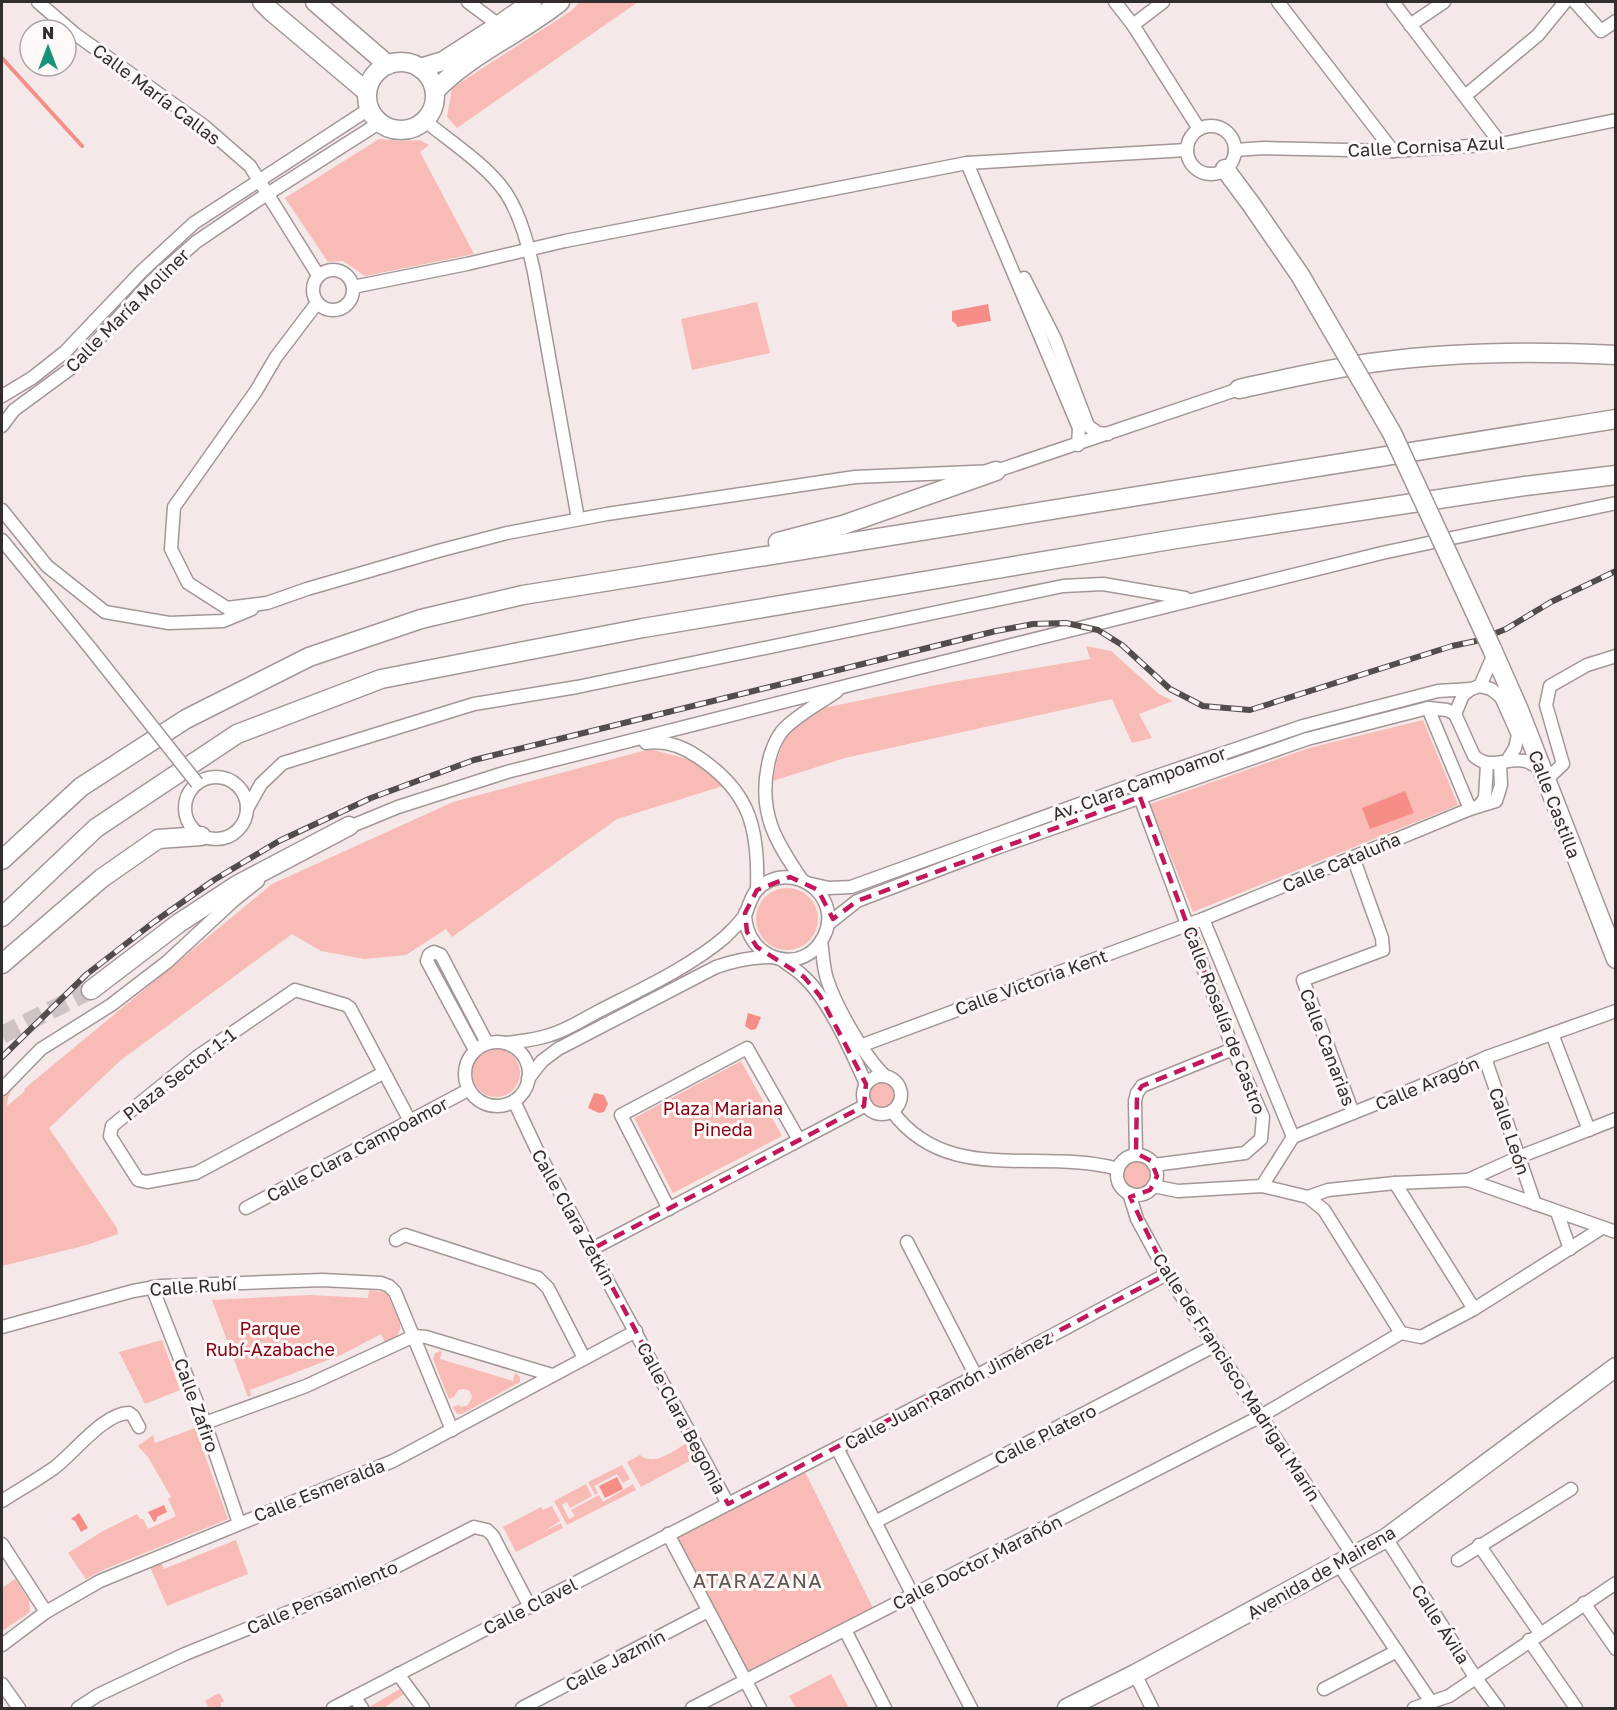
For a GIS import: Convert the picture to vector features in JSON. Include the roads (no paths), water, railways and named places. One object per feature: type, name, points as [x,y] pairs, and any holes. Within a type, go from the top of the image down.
[{"type":"main road","points":[[262,2],[372,108],[388,128],[408,130],[425,121],[435,102],[435,91],[427,74],[420,68],[410,63],[399,62],[388,65],[374,76],[372,108]]},
{"type":"main road","points":[[315,2],[388,65]]},
{"type":"main road","points":[[435,91],[506,30],[532,2]]},
{"type":"main road","points":[[420,68],[442,61],[560,2]]},
{"type":"main road","name":"Calle Castilla","points":[[1225,169],[1300,275],[1392,433],[1493,651],[1508,703],[1544,775],[1611,932],[1616,959]]},
{"type":"main road","points":[[1239,389],[1331,369],[1425,357],[1550,353],[1616,355]]},
{"type":"main road","points":[[2,860],[81,787],[186,719],[309,657],[421,619],[523,594],[1616,419]]},
{"type":"main road","points":[[684,568],[843,525],[996,471]]},
{"type":"main road","points":[[2,916],[96,828],[237,734],[381,679],[643,628],[1164,541],[1525,486],[1616,475]]},
{"type":"main road","points":[[91,990],[178,923],[237,885],[349,826]]},
{"type":"main road","points":[[2,964],[102,878],[158,839],[201,836]]},
{"type":"main road","name":"Avenida de Mairena","points":[[1067,1708],[1135,1674],[1386,1538],[1616,1367]]},
{"type":"street","name":"Calle María Callas","points":[[38,2],[75,34],[204,126],[250,166],[318,275]]},
{"type":"street","points":[[468,2],[506,30]]},
{"type":"street","points":[[1115,2],[1133,25],[1199,129]]},
{"type":"street","points":[[1133,25],[1162,2]]},
{"type":"street","points":[[1278,2],[1393,151]]},
{"type":"street","points":[[1393,2],[1501,144]]},
{"type":"street","points":[[1410,25],[1444,2]]},
{"type":"street","points":[[1465,96],[1538,35],[1565,2]]},
{"type":"street","points":[[1575,2],[1601,31],[1616,21]]},
{"type":"street","name":"Calle María Moliner","points":[[2,396],[32,378],[65,352],[149,264],[194,223],[372,108]]},
{"type":"street","name":"Calle María Moliner","points":[[2,426],[14,410],[74,366],[151,282],[196,242],[267,194],[372,108]]},
{"type":"street","name":"Calle Cornisa Azul","points":[[1235,150],[1264,148],[1393,151],[1501,144],[1616,120]]},
{"type":"street","points":[[425,121],[474,160],[505,191],[517,214],[529,250],[578,519]]},
{"type":"street","points":[[1211,126],[1225,131],[1234,143],[1234,158],[1225,169],[1211,174],[1197,170],[1191,164],[1187,150],[1190,138],[1199,129],[1211,126]]},
{"type":"street","points":[[353,287],[565,241],[967,163],[1187,150]]},
{"type":"street","points":[[967,163],[1079,428],[1078,445]]},
{"type":"street","points":[[1002,245],[1020,270],[1055,339],[1089,426],[1098,433],[1109,434]]},
{"type":"street","points":[[331,269],[347,275],[353,287],[350,301],[344,307],[330,310],[317,303],[312,290],[318,275],[331,269]]},
{"type":"street","points":[[267,603],[227,608],[188,583],[171,549],[174,507],[256,391],[276,357],[317,303]]},
{"type":"street","points":[[2,510],[47,566],[105,612],[169,623],[223,621],[307,589],[438,551],[507,533],[578,519],[855,477],[996,471],[1239,389]]},
{"type":"street","points":[[2,1089],[40,1049],[111,1005],[167,962],[234,900],[274,869],[349,826],[407,804],[507,772],[1192,599],[1382,553],[1616,503]]},
{"type":"street","points":[[2,540],[197,783]]},
{"type":"street","points":[[247,809],[245,799],[234,783],[216,777],[197,783],[190,791],[184,811],[193,830],[201,836],[210,839],[227,837],[241,826],[247,809],[261,784],[283,763],[474,704],[577,687],[1063,586],[1103,584],[1192,599]]},
{"type":"street","points":[[1476,688],[1493,651]]},
{"type":"street","points":[[1504,762],[1515,748],[1518,735],[1508,703],[1491,689],[1476,688],[1463,695],[1455,714],[1474,756],[1479,761],[1487,764],[1526,761],[1544,775],[1563,764],[1546,705],[1550,686],[1587,666],[1616,656]]},
{"type":"street","points":[[528,1079],[542,1061],[558,1049],[716,967],[753,957],[793,960],[814,950],[821,941],[828,924],[827,906],[818,891],[806,882],[780,848],[766,814],[764,793],[770,754],[784,729],[846,686]]},
{"type":"street","name":"Av. Clara Campoamor","points":[[806,882],[829,888],[851,887],[1303,726],[1438,691],[1476,688]]},
{"type":"street","points":[[1428,708],[1474,808],[1485,798],[1487,764]]},
{"type":"street","name":"Av. Clara Campoamor","points":[[828,924],[857,901],[985,852],[1307,739],[1428,708],[1447,710],[1455,714]]},
{"type":"street","points":[[507,772],[659,741],[676,745],[718,771],[735,790],[748,812],[758,855],[757,890]]},
{"type":"street","name":"Calle Cataluña","points":[[1203,920],[1353,857],[1496,801],[1504,762]]},
{"type":"street","name":"Calle Rosalía de Castro","points":[[1140,797],[1233,1049],[1263,1117],[1261,1138],[1245,1153],[1154,1165]]},
{"type":"street","name":"Calle Canarias","points":[[1353,857],[1382,938],[1383,950],[1303,980],[1353,1113]]},
{"type":"street","points":[[806,882],[790,877],[766,882],[751,897],[745,914],[745,923],[757,947],[804,976],[820,996],[851,1050],[866,1084]]},
{"type":"street","points":[[506,1043],[521,1053],[529,1070],[526,1087],[514,1101],[505,1105],[484,1104],[468,1090],[465,1080],[468,1058],[475,1050],[488,1043],[506,1043],[553,1035],[655,982],[724,937],[745,914]]},
{"type":"street","points":[[1203,920],[1293,1137],[1262,1186]]},
{"type":"street","name":"Calle Victoria Kent","points":[[860,1046],[1203,920]]},
{"type":"street","points":[[821,941],[826,977],[831,991],[860,1046],[874,1066],[895,1081],[901,1091],[900,1103],[892,1111],[878,1114],[866,1105],[863,1095],[866,1084],[874,1077],[885,1076]]},
{"type":"street","points":[[475,1050],[427,961],[429,955],[434,952],[441,955],[488,1043]]},
{"type":"street","name":"Plaza Sector 1-1","points":[[384,1073],[196,1173],[147,1182],[138,1180],[110,1136],[112,1126],[197,1058],[295,990],[350,1008],[410,1121]]},
{"type":"street","name":"Calle Aragón","points":[[1293,1137],[1487,1057],[1616,1011]]},
{"type":"street","points":[[1552,1034],[1589,1130]]},
{"type":"street","points":[[669,1209],[621,1115],[737,1053],[747,1048],[799,1140]]},
{"type":"street","points":[[1136,1155],[1135,1101],[1142,1086],[1233,1049]]},
{"type":"street","name":"Calle León","points":[[1487,1057],[1487,1064],[1535,1204]]},
{"type":"street","name":"Calle Clara Campoamor","points":[[246,1209],[468,1090]]},
{"type":"street","name":"Calle Clara Zetkin","points":[[514,1101],[536,1148],[636,1331]]},
{"type":"street","points":[[592,1249],[866,1105]]},
{"type":"street","points":[[892,1111],[909,1131],[931,1145],[957,1156],[991,1160],[1096,1163],[1118,1169]]},
{"type":"street","points":[[1308,1197],[1328,1190],[1395,1183],[1468,1180],[1519,1157],[1616,1119]]},
{"type":"street","points":[[1136,1155],[1147,1157],[1154,1165],[1157,1176],[1153,1186],[1145,1193],[1129,1193],[1120,1186],[1118,1169],[1125,1159],[1136,1155]]},
{"type":"street","points":[[1468,1180],[1616,1232]]},
{"type":"street","points":[[1395,1183],[1474,1309]]},
{"type":"street","points":[[1153,1186],[1178,1191],[1262,1186],[1308,1197],[1324,1210],[1401,1333],[1421,1337],[1474,1309],[1602,1228]]},
{"type":"street","name":"Calle de Francisco Madrigal Marín","points":[[1129,1193],[1137,1219],[1167,1274],[1261,1416],[1397,1651],[1431,1702]]},
{"type":"street","points":[[1557,1212],[1570,1249]]},
{"type":"street","points":[[396,1240],[405,1235],[538,1278],[548,1288],[584,1358]]},
{"type":"street","points":[[908,1242],[976,1376]]},
{"type":"street","name":"Calle Juan Ramón Jiménez","points":[[728,1504],[1167,1274]]},
{"type":"street","name":"Calle Rubí","points":[[2,1327],[152,1287],[322,1280],[377,1283],[389,1286],[395,1292],[414,1336]]},
{"type":"street","name":"Calle Zafiro","points":[[152,1287],[239,1522]]},
{"type":"street","name":"Calle Esmeralda","points":[[2,1645],[46,1612],[87,1587],[239,1522],[371,1470],[452,1430],[636,1331]]},
{"type":"street","name":"Calle Clara Begonia","points":[[636,1331],[728,1504]]},
{"type":"street","name":"Calle Doctor Marañón","points":[[692,1708],[1261,1416],[1401,1333]]},
{"type":"street","points":[[414,1336],[452,1430]]},
{"type":"street","points":[[204,1423],[306,1386],[414,1336],[426,1337],[552,1376]]},
{"type":"street","name":"Calle Platero","points":[[876,1522],[1214,1346]]},
{"type":"street","points":[[2,1501],[52,1469],[98,1428],[114,1417],[129,1413],[139,1427]]},
{"type":"street","points":[[837,1448],[971,1708]]},
{"type":"street","points":[[1458,1560],[1571,1489]]},
{"type":"street","name":"Calle Clavel","points":[[333,1708],[728,1504]]},
{"type":"street","name":"Calle Pensamiento","points":[[78,1708],[98,1695],[185,1654],[378,1576],[474,1527],[487,1530],[493,1536],[530,1607]]},
{"type":"street","points":[[668,1534],[760,1708]]},
{"type":"street","name":"Calle Ávila","points":[[1386,1538],[1475,1677],[1498,1708]]},
{"type":"street","points":[[2,1544],[46,1612]]},
{"type":"street","points":[[1479,1545],[1576,1708]]},
{"type":"street","points":[[1414,1708],[1449,1696],[1616,1583]]},
{"type":"street","points":[[1584,1603],[1616,1649]]},
{"type":"street","name":"Calle Jazmín","points":[[522,1708],[708,1611]]},
{"type":"street","points":[[845,1630],[885,1708]]},
{"type":"street","points":[[1324,1689],[1397,1651]]},
{"type":"street","points":[[398,1674],[423,1708]]},
{"type":"street","points":[[1135,1674],[1152,1708]]},
{"type":"street","points":[[2,1684],[19,1708]]},
{"type":"street","points":[[354,1697],[362,1708]]},
{"type":"waterway","points":[[2,58],[82,146]]},
{"type":"tunnel","points":[[2,1035],[91,990]]},
{"type":"railway","points":[[2,1057],[87,974],[154,922],[214,880],[279,841],[371,798],[474,760],[996,631],[1033,624],[1066,623],[1098,630],[1122,645],[1170,689],[1203,706],[1250,710],[1452,646],[1476,641],[1506,629],[1551,602],[1616,571]]},
{"type":"district","name":"ATARAZANA","points":[[758,1580]]},
{"type":"park label","name":"Plaza Mariana Pineda","points":[[723,1118]]},
{"type":"park label","name":"Parque Rubí-Azabache","points":[[270,1338]]}]
